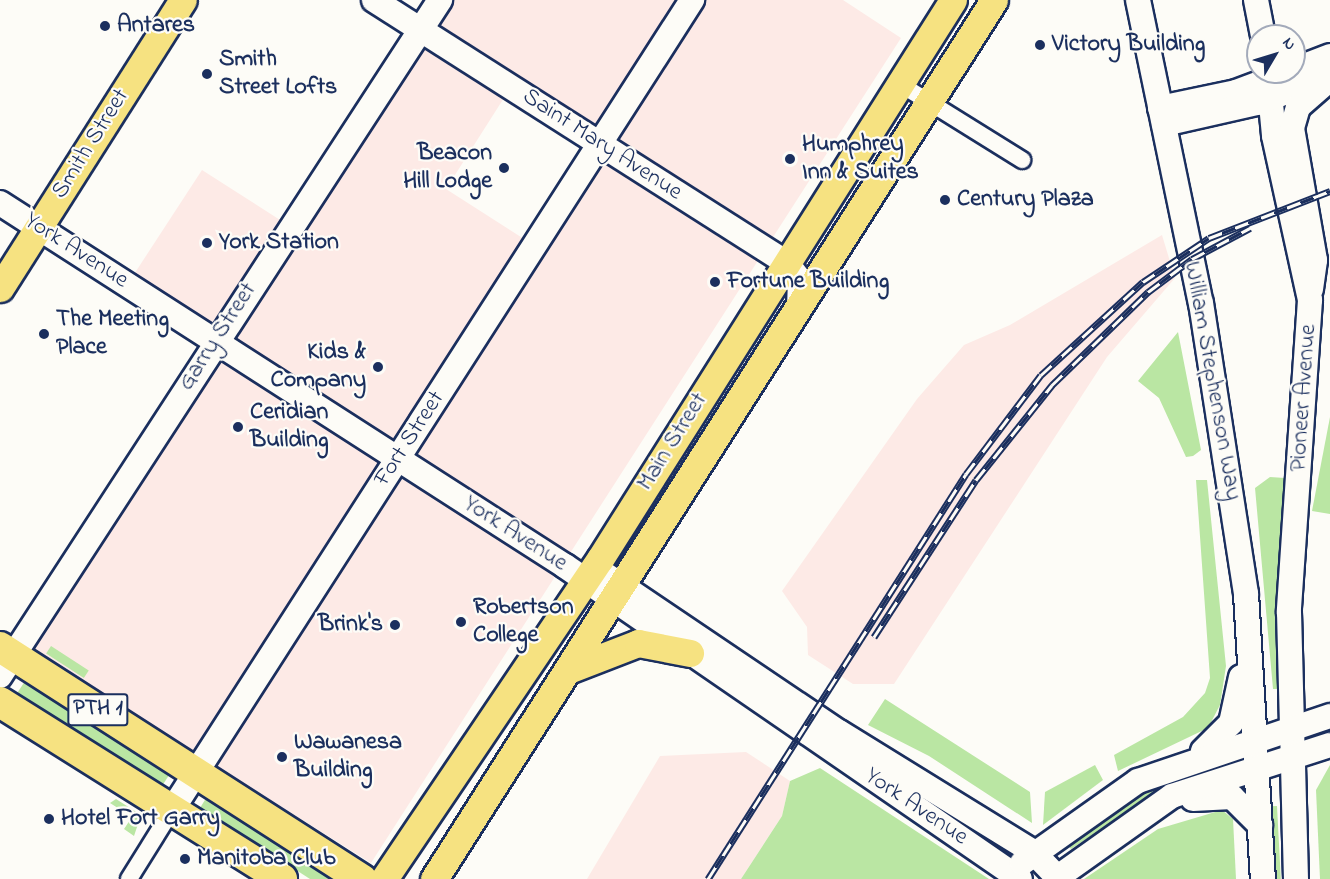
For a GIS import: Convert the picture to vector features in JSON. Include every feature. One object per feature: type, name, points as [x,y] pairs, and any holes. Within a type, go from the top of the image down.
[{"type":"highway","name":"PTH 1","points":[[4,659],[196,774],[362,879]]},
{"type":"highway","name":"PTH 1","points":[[0,702],[282,879]]},
{"type":"main road","name":"Smith Street","points":[[0,288],[183,0]]},
{"type":"main road","name":"Saint Mary Avenue","points":[[374,0],[786,262],[800,280],[799,308]]},
{"type":"main road","name":"Garry Street","points":[[4,659],[440,0]]},
{"type":"main road","name":"Fort Street","points":[[172,810],[692,0]]},
{"type":"main road","name":"Main Street","points":[[384,879],[590,574],[953,0]]},
{"type":"main road","name":"Main Street","points":[[434,879],[571,669],[994,0]]},
{"type":"main road","name":"William Stephenson Way","points":[[1138,0],[1201,303],[1246,594],[1263,879]]},
{"type":"main road","points":[[1256,0],[1261,24]]},
{"type":"main road","points":[[1306,65],[1330,56]]},
{"type":"main road","points":[[1306,79],[1330,77]]},
{"type":"main road","points":[[1310,300],[1315,261],[1292,128],[1298,107],[1330,77]]},
{"type":"main road","points":[[1162,116],[1264,84]]},
{"type":"main road","name":"Pioneer Avenue","points":[[1274,84],[1310,300],[1310,369],[1291,544],[1290,757],[1296,879]]},
{"type":"main road","name":"York Avenue","points":[[0,203],[397,458],[590,574],[1033,852],[1056,878]]},
{"type":"main road","name":"York Avenue","points":[[619,593],[690,653],[1013,877]]},
{"type":"main road","points":[[1193,759],[1222,736],[1236,710],[1246,594]]},
{"type":"main road","points":[[571,669],[638,643],[690,653]]},
{"type":"main road","points":[[1013,877],[1033,852],[1138,781],[1193,759],[1330,716]]},
{"type":"main road","points":[[1056,878],[1188,789],[1330,745]]},
{"type":"main road","points":[[1153,812],[1223,794],[1243,803],[1260,825]]},
{"type":"street","points":[[900,84],[1022,160]]},
{"type":"street","name":"Fort Street","points":[[129,879],[172,810]]},
{"type":"shaded area","points":[[440,0],[843,0],[901,38],[371,863],[21,643],[215,341],[127,285],[202,170],[291,227]],"holes":[[[511,87],[600,145],[535,246],[446,189]]]},
{"type":"shaded area","points":[[1162,235],[1175,278],[1107,357],[894,684],[853,684],[808,655],[807,627],[782,591],[917,399],[964,345],[1010,325]]},
{"type":"shaded area","points":[[746,752],[790,781],[782,816],[741,879],[587,879],[660,756]]},
{"type":"green space","points":[[1178,332],[1201,450],[1193,456],[1186,457],[1159,398],[1138,381]]},
{"type":"green space","points":[[1330,417],[1330,514],[1312,511]]},
{"type":"green space","points":[[1270,477],[1285,478],[1276,619],[1279,689],[1273,689],[1255,488]]},
{"type":"green space","points":[[1196,480],[1207,480],[1226,666],[1220,705],[1208,728],[1118,771],[1114,755],[1183,717],[1205,693],[1210,678]]},
{"type":"green space","points":[[51,646],[89,671],[84,678],[46,654]]},
{"type":"green space","points":[[27,678],[171,772],[159,791],[14,697]]},
{"type":"green space","points":[[885,699],[1030,792],[1032,823],[929,756],[868,725]]},
{"type":"green space","points":[[1095,765],[1103,780],[1043,825],[1045,792]]},
{"type":"green space","points":[[1330,765],[1330,879],[1320,879],[1316,790]]},
{"type":"green space","points":[[820,768],[989,879],[741,879],[782,816],[790,781]]},
{"type":"green space","points":[[1179,779],[1071,849],[1064,841],[1142,790]]},
{"type":"green space","points":[[208,795],[338,879],[310,879],[200,808]]},
{"type":"green space","points":[[116,799],[141,815],[134,836],[124,829],[132,817],[110,803]]},
{"type":"green space","points":[[1269,806],[1277,806],[1281,879],[1273,879]]},
{"type":"green space","points":[[1222,810],[1233,819],[1236,879],[1084,879],[1158,829]]},
{"type":"railway","points":[[708,879],[966,474],[1041,375],[1143,282],[1209,238],[1330,191]]},
{"type":"railway","points":[[874,637],[976,480],[1052,385],[1148,292],[1192,259],[1250,228]]},
{"type":"place","name":"Antares","points":[[105,26]]},
{"type":"place","name":"Victory Building","points":[[1040,45]]},
{"type":"place","name":"Smith Street Lofts","points":[[207,74]]},
{"type":"place","name":"Humphrey Inn & Suites","points":[[790,159]]},
{"type":"place","name":"Beacon Hill Lodge","points":[[504,168]]},
{"type":"place","name":"Century Plaza","points":[[945,200]]},
{"type":"place","name":"York Station","points":[[207,243]]},
{"type":"place","name":"Fortune Building","points":[[715,282]]},
{"type":"place","name":"The Meeting Place","points":[[44,334]]},
{"type":"place","name":"Kids & Company","points":[[378,367]]},
{"type":"place","name":"Ceridian Building","points":[[238,427]]},
{"type":"place","name":"Robertson College","points":[[461,622]]},
{"type":"place","name":"Brink's","points":[[395,625]]},
{"type":"place","name":"Wawanesa Building","points":[[282,757]]},
{"type":"place","name":"Hotel Fort Garry","points":[[49,819]]},
{"type":"place","name":"Manitoba Club","points":[[185,859]]}]
